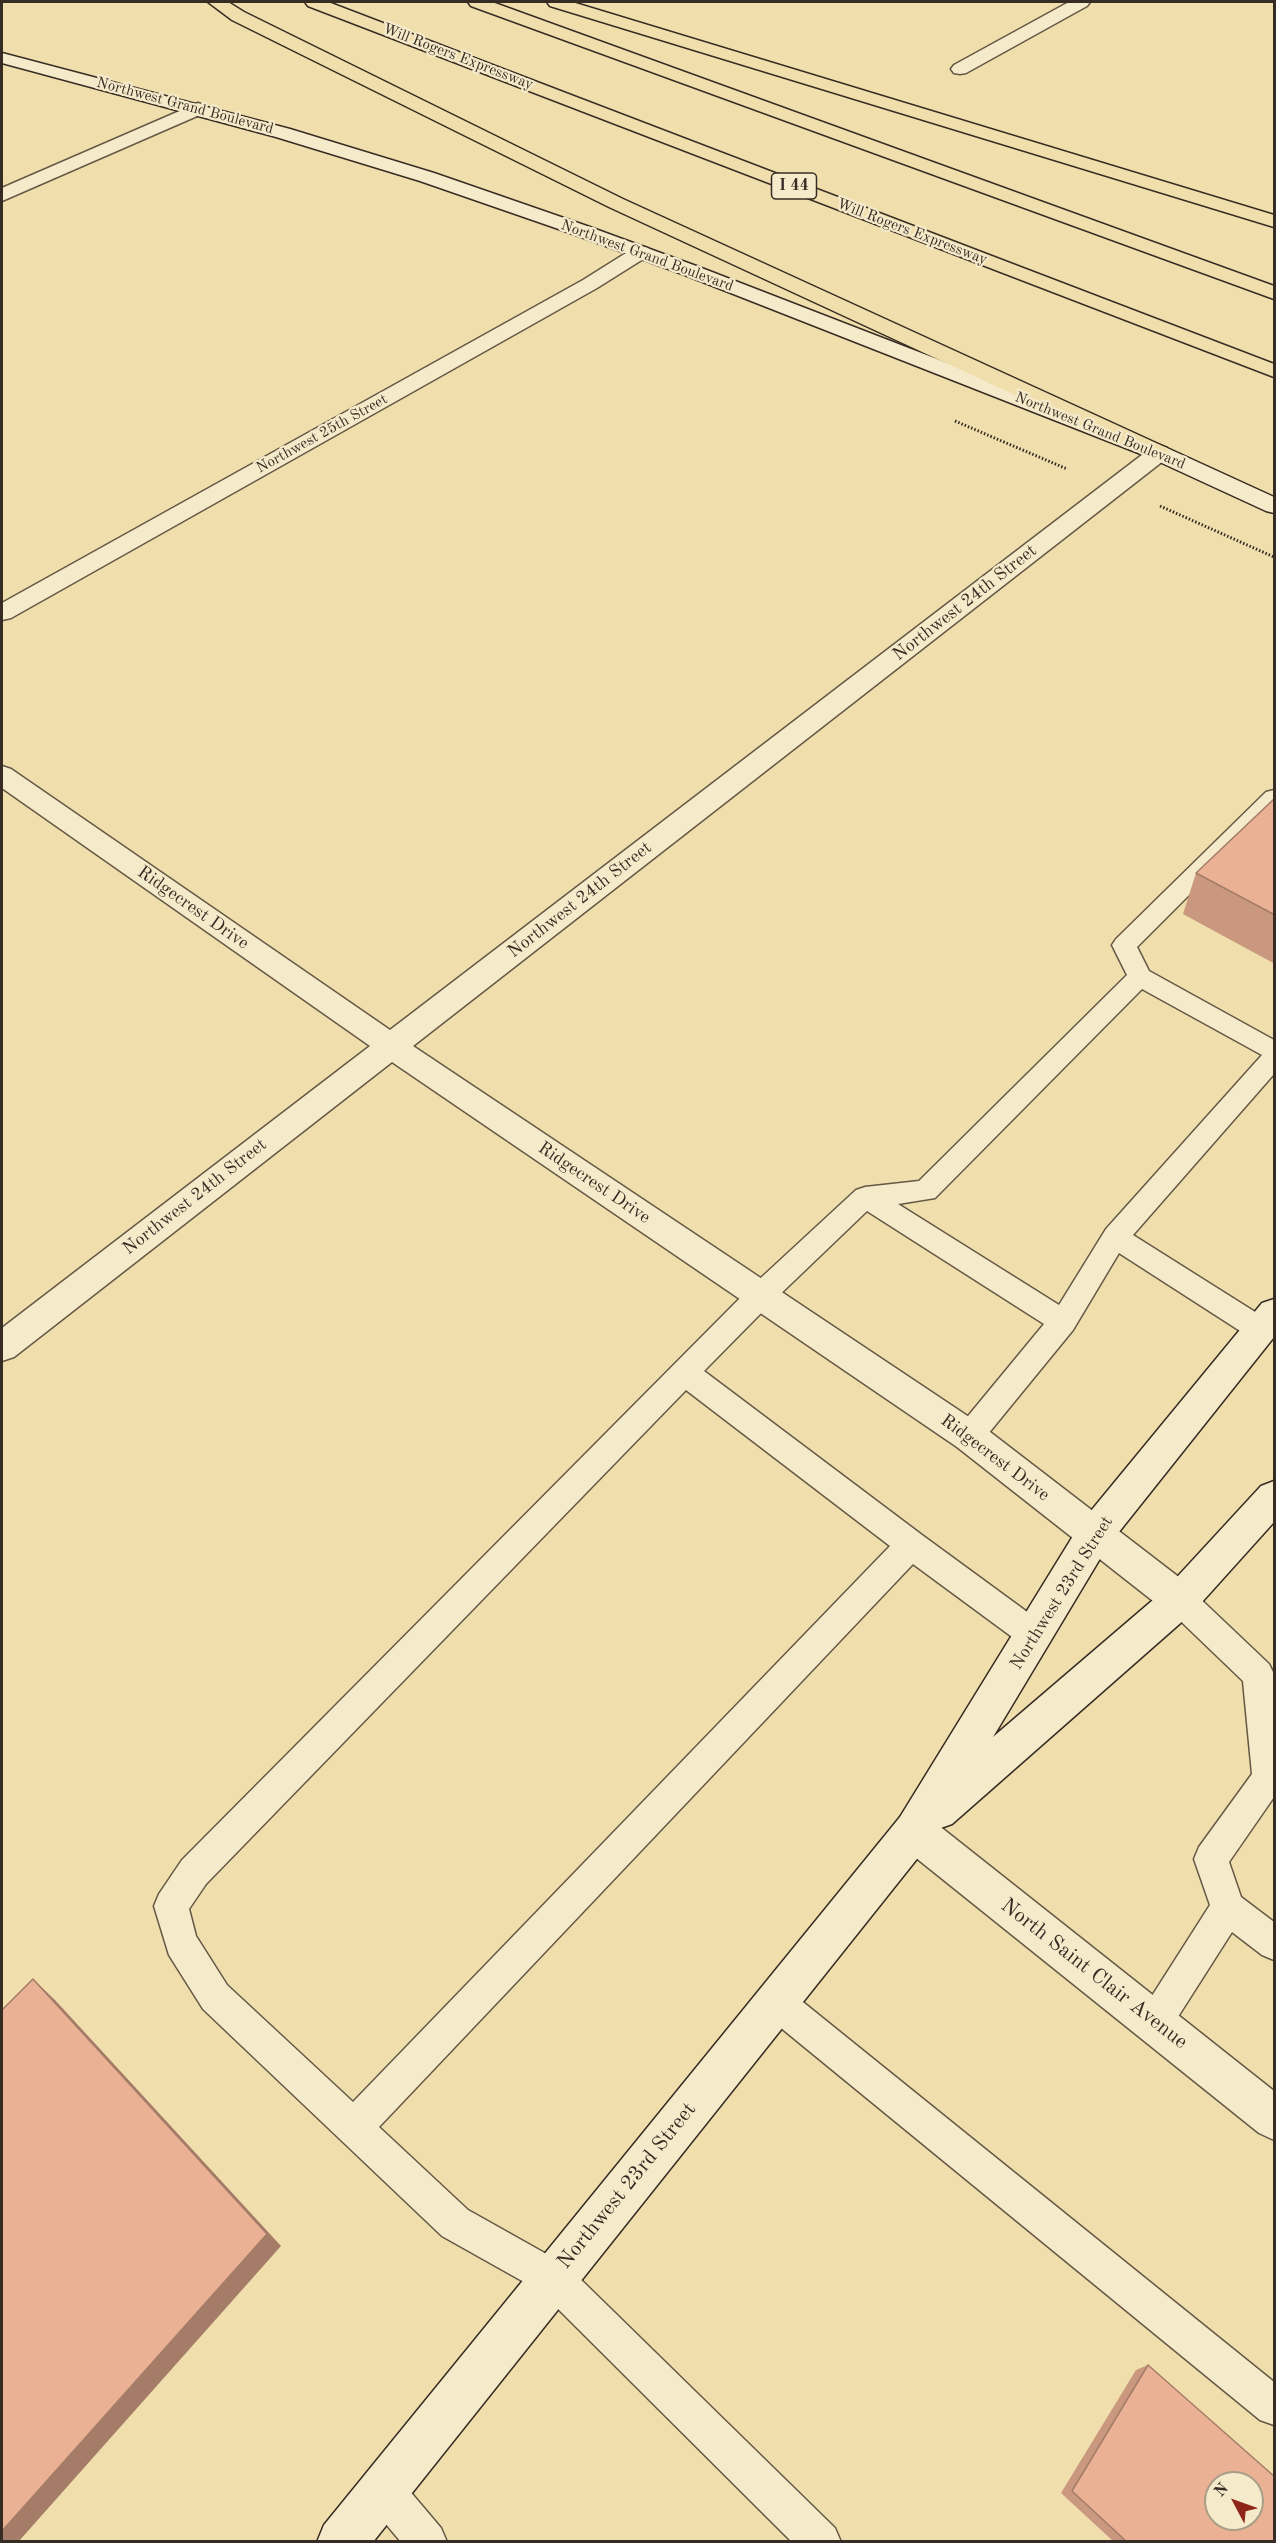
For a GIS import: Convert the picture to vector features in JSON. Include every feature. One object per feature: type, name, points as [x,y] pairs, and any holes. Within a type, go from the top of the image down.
[{"type":"highway","points":[[217,2],[238,16],[616,203],[1159,453]]},
{"type":"highway","name":"Will Rogers Expressway","points":[[314,2],[1275,371]]},
{"type":"highway","points":[[477,2],[1275,293]]},
{"type":"highway","points":[[556,2],[1275,221]]},
{"type":"street","points":[[960,69],[1081,2]]},
{"type":"street","name":"Northwest Grand Boulevard","points":[[2,58],[198,109],[427,177],[641,252],[1159,453],[1275,506]]},
{"type":"street","points":[[2,195],[198,109]]},
{"type":"street","name":"Northwest 25th Street","points":[[2,614],[590,284],[641,252]]},
{"type":"street","name":"Northwest 24th Street","points":[[2,1347],[1159,453]]},
{"type":"street","name":"Ridgecrest Drive","points":[[2,775],[391,1046],[969,1436],[1180,1600]]},
{"type":"street","name":"Northwest 23rd Street","points":[[341,2541],[914,1831],[1094,1535],[1268,1321]]},
{"type":"street","name":"Northwest 23rd Street","points":[[914,1831],[1180,1600],[1275,1497]]},
{"type":"street","name":"North Saint Clair Avenue","points":[[914,1831],[1275,2118]]},
{"type":"lane","points":[[1275,797],[1124,945],[1140,977],[1275,1051]]},
{"type":"lane","points":[[821,2541],[553,2278],[455,2223],[215,1997],[181,1943],[171,1906],[194,1872],[761,1295],[865,1197],[926,1191],[1140,977]]},
{"type":"lane","points":[[969,1436],[1063,1322],[1115,1237],[1275,1058]]},
{"type":"lane","points":[[865,1197],[1063,1322]]},
{"type":"lane","points":[[1115,1237],[1268,1321]]},
{"type":"lane","points":[[685,1373],[911,1545],[1034,1635]]},
{"type":"lane","points":[[353,2128],[911,1545]]},
{"type":"lane","points":[[1180,1600],[1258,1674],[1269,1778],[1211,1859],[1228,1908],[1275,1943]]},
{"type":"lane","points":[[1155,2022],[1228,1908]]},
{"type":"lane","points":[[776,2002],[1275,2406]]},
{"type":"lane","points":[[383,2490],[428,2541]]},
{"type":"path","points":[[1178,514],[1275,557]]},
{"type":"building","points":[[1275,798],[1275,915],[1196,873]]},
{"type":"building","points":[[33,1979],[267,2234],[2,2531],[2,2010]]},
{"type":"building","points":[[1148,2365],[1275,2477],[1275,2541],[1126,2541],[1072,2491]]}]
